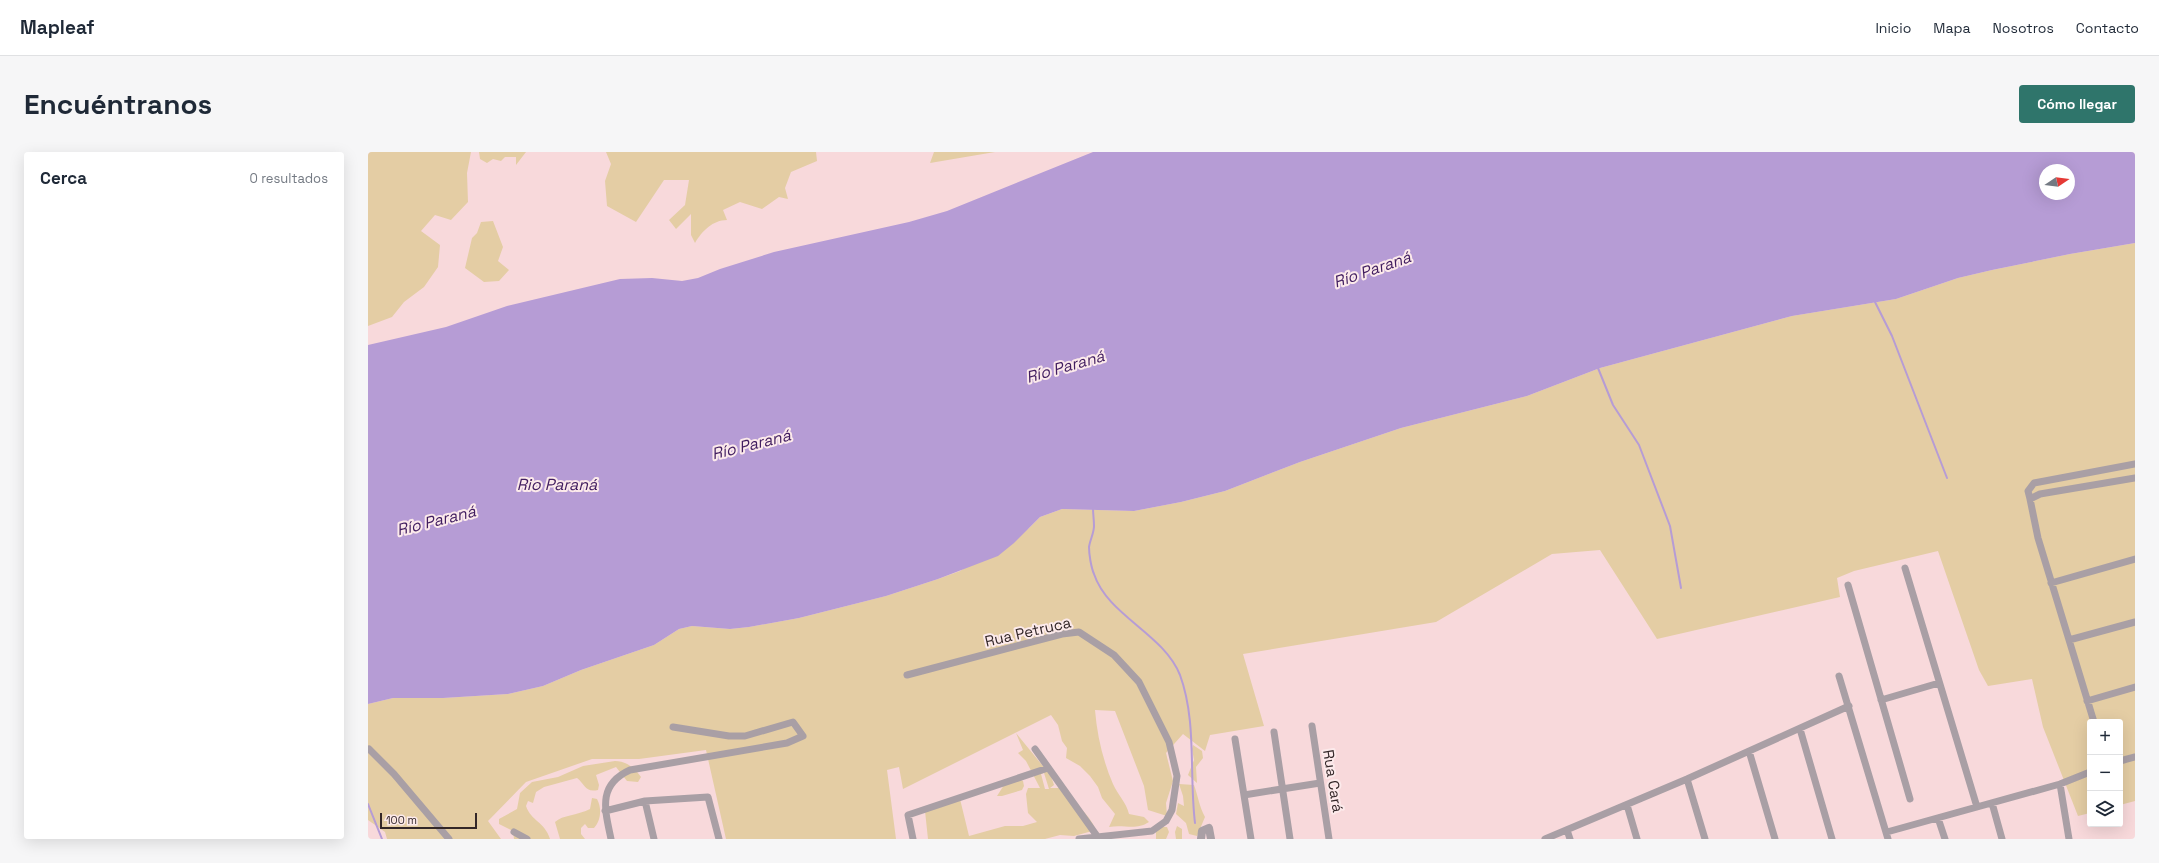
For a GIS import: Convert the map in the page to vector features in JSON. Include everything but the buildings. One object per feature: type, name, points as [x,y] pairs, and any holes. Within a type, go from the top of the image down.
[{"type":"street","points":[[2093,719],[2038,538],[2028,489],[2034,483],[2135,464]]},
{"type":"street","points":[[2030,499],[2040,494],[2135,478]]},
{"type":"street","points":[[2051,583],[2135,559]]},
{"type":"street","points":[[1905,568],[1977,807]]},
{"type":"street","points":[[1848,585],[1910,799]]},
{"type":"street","points":[[2069,640],[2135,622]]},
{"type":"street","name":"Rua Petruca","points":[[907,675],[1062,634],[1079,632],[1114,655],[1139,682],[1168,742],[1177,776],[1175,802],[1166,821],[1152,831],[1079,839]]},
{"type":"street","points":[[1839,676],[1888,836],[1938,818],[2060,784],[2087,773]]},
{"type":"street","points":[[1881,700],[1940,683]]},
{"type":"street","points":[[2087,701],[2135,687]]},
{"type":"street","points":[[1545,839],[1749,752],[1849,706]]},
{"type":"street","points":[[611,839],[605,810],[606,792],[620,774],[630,770],[787,743],[803,736],[793,722],[745,736],[729,736],[673,727]]},
{"type":"street","name":"Rua Cará","points":[[1312,726],[1329,839]]},
{"type":"street","points":[[1800,729],[1832,839]]},
{"type":"street","points":[[1274,732],[1290,839]]},
{"type":"street","points":[[1235,739],[1251,839]]},
{"type":"street","points":[[1035,749],[1097,836]]},
{"type":"street","points":[[369,750],[394,774],[449,839]]},
{"type":"street","points":[[1749,752],[1775,839]]},
{"type":"street","points":[[2123,760],[2135,757]]},
{"type":"street","points":[[913,839],[908,815],[1048,768]]},
{"type":"street","points":[[1686,779],[1705,839]]},
{"type":"street","points":[[1244,795],[1320,783]]},
{"type":"street","points":[[2060,784],[2069,839]]},
{"type":"street","points":[[605,810],[644,801],[708,797],[719,839]]},
{"type":"street","points":[[644,801],[654,839]]},
{"type":"street","points":[[1992,802],[2002,839]]},
{"type":"street","points":[[1627,805],[1637,839]]},
{"type":"street","points":[[1938,818],[1945,839]]},
{"type":"street","points":[[1201,839],[1204,828],[1209,828],[1211,839]]},
{"type":"street","points":[[1567,830],[1570,839]]},
{"type":"street","points":[[514,832],[527,839]]},
{"type":"shaded area","points":[[368,152],[471,152],[467,173],[468,202],[451,220],[435,215],[421,231],[440,245],[438,267],[424,287],[404,302],[392,317],[368,326]]},
{"type":"shaded area","points":[[479,152],[526,152],[516,165],[516,157],[505,157],[501,161],[493,159],[487,163],[480,159]]},
{"type":"shaded area","points":[[606,152],[816,152],[817,161],[791,172],[785,188],[788,199],[779,197],[762,209],[740,202],[723,210],[727,220],[722,220],[708,227],[695,243],[691,235],[691,214],[676,229],[669,220],[685,205],[689,180],[664,180],[636,222],[607,206],[605,181],[611,164]]},
{"type":"shaded area","points":[[934,152],[995,152],[930,163]]},
{"type":"shaded area","points":[[493,221],[503,247],[498,261],[509,270],[499,281],[484,282],[465,268],[472,238],[477,233],[481,222]]},
{"type":"shaded area","points":[[2135,243],[2135,801],[2123,804],[2123,719],[2087,719],[2087,814],[2078,816],[2043,727],[2032,679],[1988,686],[1979,670],[1938,551],[1854,571],[1837,578],[1840,597],[1657,639],[1600,550],[1552,554],[1436,622],[1243,654],[1264,726],[1210,735],[1205,751],[1183,734],[1166,753],[1173,781],[1166,803],[1167,816],[1148,810],[1144,786],[1115,711],[1095,710],[1101,748],[1113,784],[1129,814],[1144,817],[1149,822],[1144,825],[1134,827],[1109,827],[1115,814],[1102,798],[1098,787],[1090,776],[1080,766],[1066,758],[1067,748],[1062,741],[1058,725],[1051,715],[903,789],[899,767],[887,770],[896,839],[726,839],[706,750],[639,759],[592,759],[526,782],[488,821],[501,839],[387,839],[385,832],[368,820],[368,704],[393,698],[443,698],[508,694],[543,686],[581,670],[654,645],[679,629],[692,626],[730,629],[749,627],[799,618],[886,596],[960,571],[1029,528],[1040,517],[1062,509],[1134,511],[1181,502],[1225,491],[1300,462],[1401,428],[1527,396],[1600,368],[1792,316],[1896,299],[1958,278],[2070,254]]},
{"type":"shaded area","points":[[1016,733],[1051,776],[1054,785],[1050,788],[1061,788],[1085,813],[1096,830],[1074,836],[1060,835],[1045,839],[928,839],[925,811],[960,799],[969,836],[1005,826],[1023,826],[1037,822],[1028,813],[1026,794],[1028,788],[1040,788],[1026,761],[1018,753],[1023,750]],"holes":[[[1044,773],[1049,789],[1045,789],[1041,774]]]},
{"type":"shaded area","points":[[1193,745],[1202,751],[1203,758],[1196,767],[1197,783],[1188,775],[1194,760],[1192,749]]},
{"type":"shaded area","points":[[615,761],[623,762],[633,768],[641,777],[638,782],[627,781],[616,767],[596,775],[599,785],[598,790],[594,791],[588,789],[577,778],[544,787],[536,792],[533,803],[528,801],[526,806],[528,811],[545,829],[550,839],[514,839],[513,831],[499,824],[499,819],[517,809],[520,793],[532,782],[558,777],[583,766]]},
{"type":"shaded area","points":[[1021,780],[1023,781],[1024,786],[1022,790],[997,796],[1004,785]]},
{"type":"shaded area","points":[[1179,784],[1194,785],[1205,817],[1197,836],[1189,834],[1186,823],[1176,814],[1178,803],[1184,806],[1183,796]]},
{"type":"shaded area","points":[[592,798],[597,799],[600,806],[598,822],[594,828],[588,828],[585,824],[581,828],[581,834],[585,839],[560,839],[555,822],[562,818],[590,809]]},
{"type":"shaded area","points":[[1177,826],[1182,829],[1182,839],[1176,839],[1175,832]]},
{"type":"shaded area","points":[[1162,827],[1167,827],[1169,832],[1166,839],[1156,839],[1156,831]]},
{"type":"water","name":"Rio Paraná","points":[[1093,152],[2135,152],[2135,243],[2070,254],[1992,270],[1958,278],[1896,299],[1792,316],[1600,368],[1527,396],[1401,428],[1300,462],[1225,491],[1181,502],[1134,511],[1062,509],[1040,517],[1014,543],[998,556],[938,579],[886,596],[799,618],[730,629],[692,626],[679,629],[654,645],[581,670],[543,686],[508,694],[443,698],[393,698],[368,704],[368,345],[446,327],[507,306],[620,279],[652,278],[682,281],[698,278],[720,269],[774,252],[909,222],[947,211]]},
{"type":"waterway","points":[[1874,300],[1892,336],[1947,478]]},
{"type":"waterway","points":[[1598,368],[1613,405],[1639,445],[1670,526],[1681,588]]},
{"type":"waterway","points":[[1093,508],[1094,529],[1089,547],[1089,553],[1093,571],[1101,589],[1111,602],[1161,647],[1172,660],[1180,675],[1189,711],[1191,729],[1193,805],[1195,823]]},
{"type":"waterway","points":[[368,804],[382,839]]},
{"type":"water label","name":"Río Paraná","points":[[1372,269]]},
{"type":"water label","name":"Río Paraná","points":[[1065,366]]},
{"type":"water label","name":"Río Paraná","points":[[751,444]]},
{"type":"water label","name":"Río Paraná","points":[[436,520]]}]
